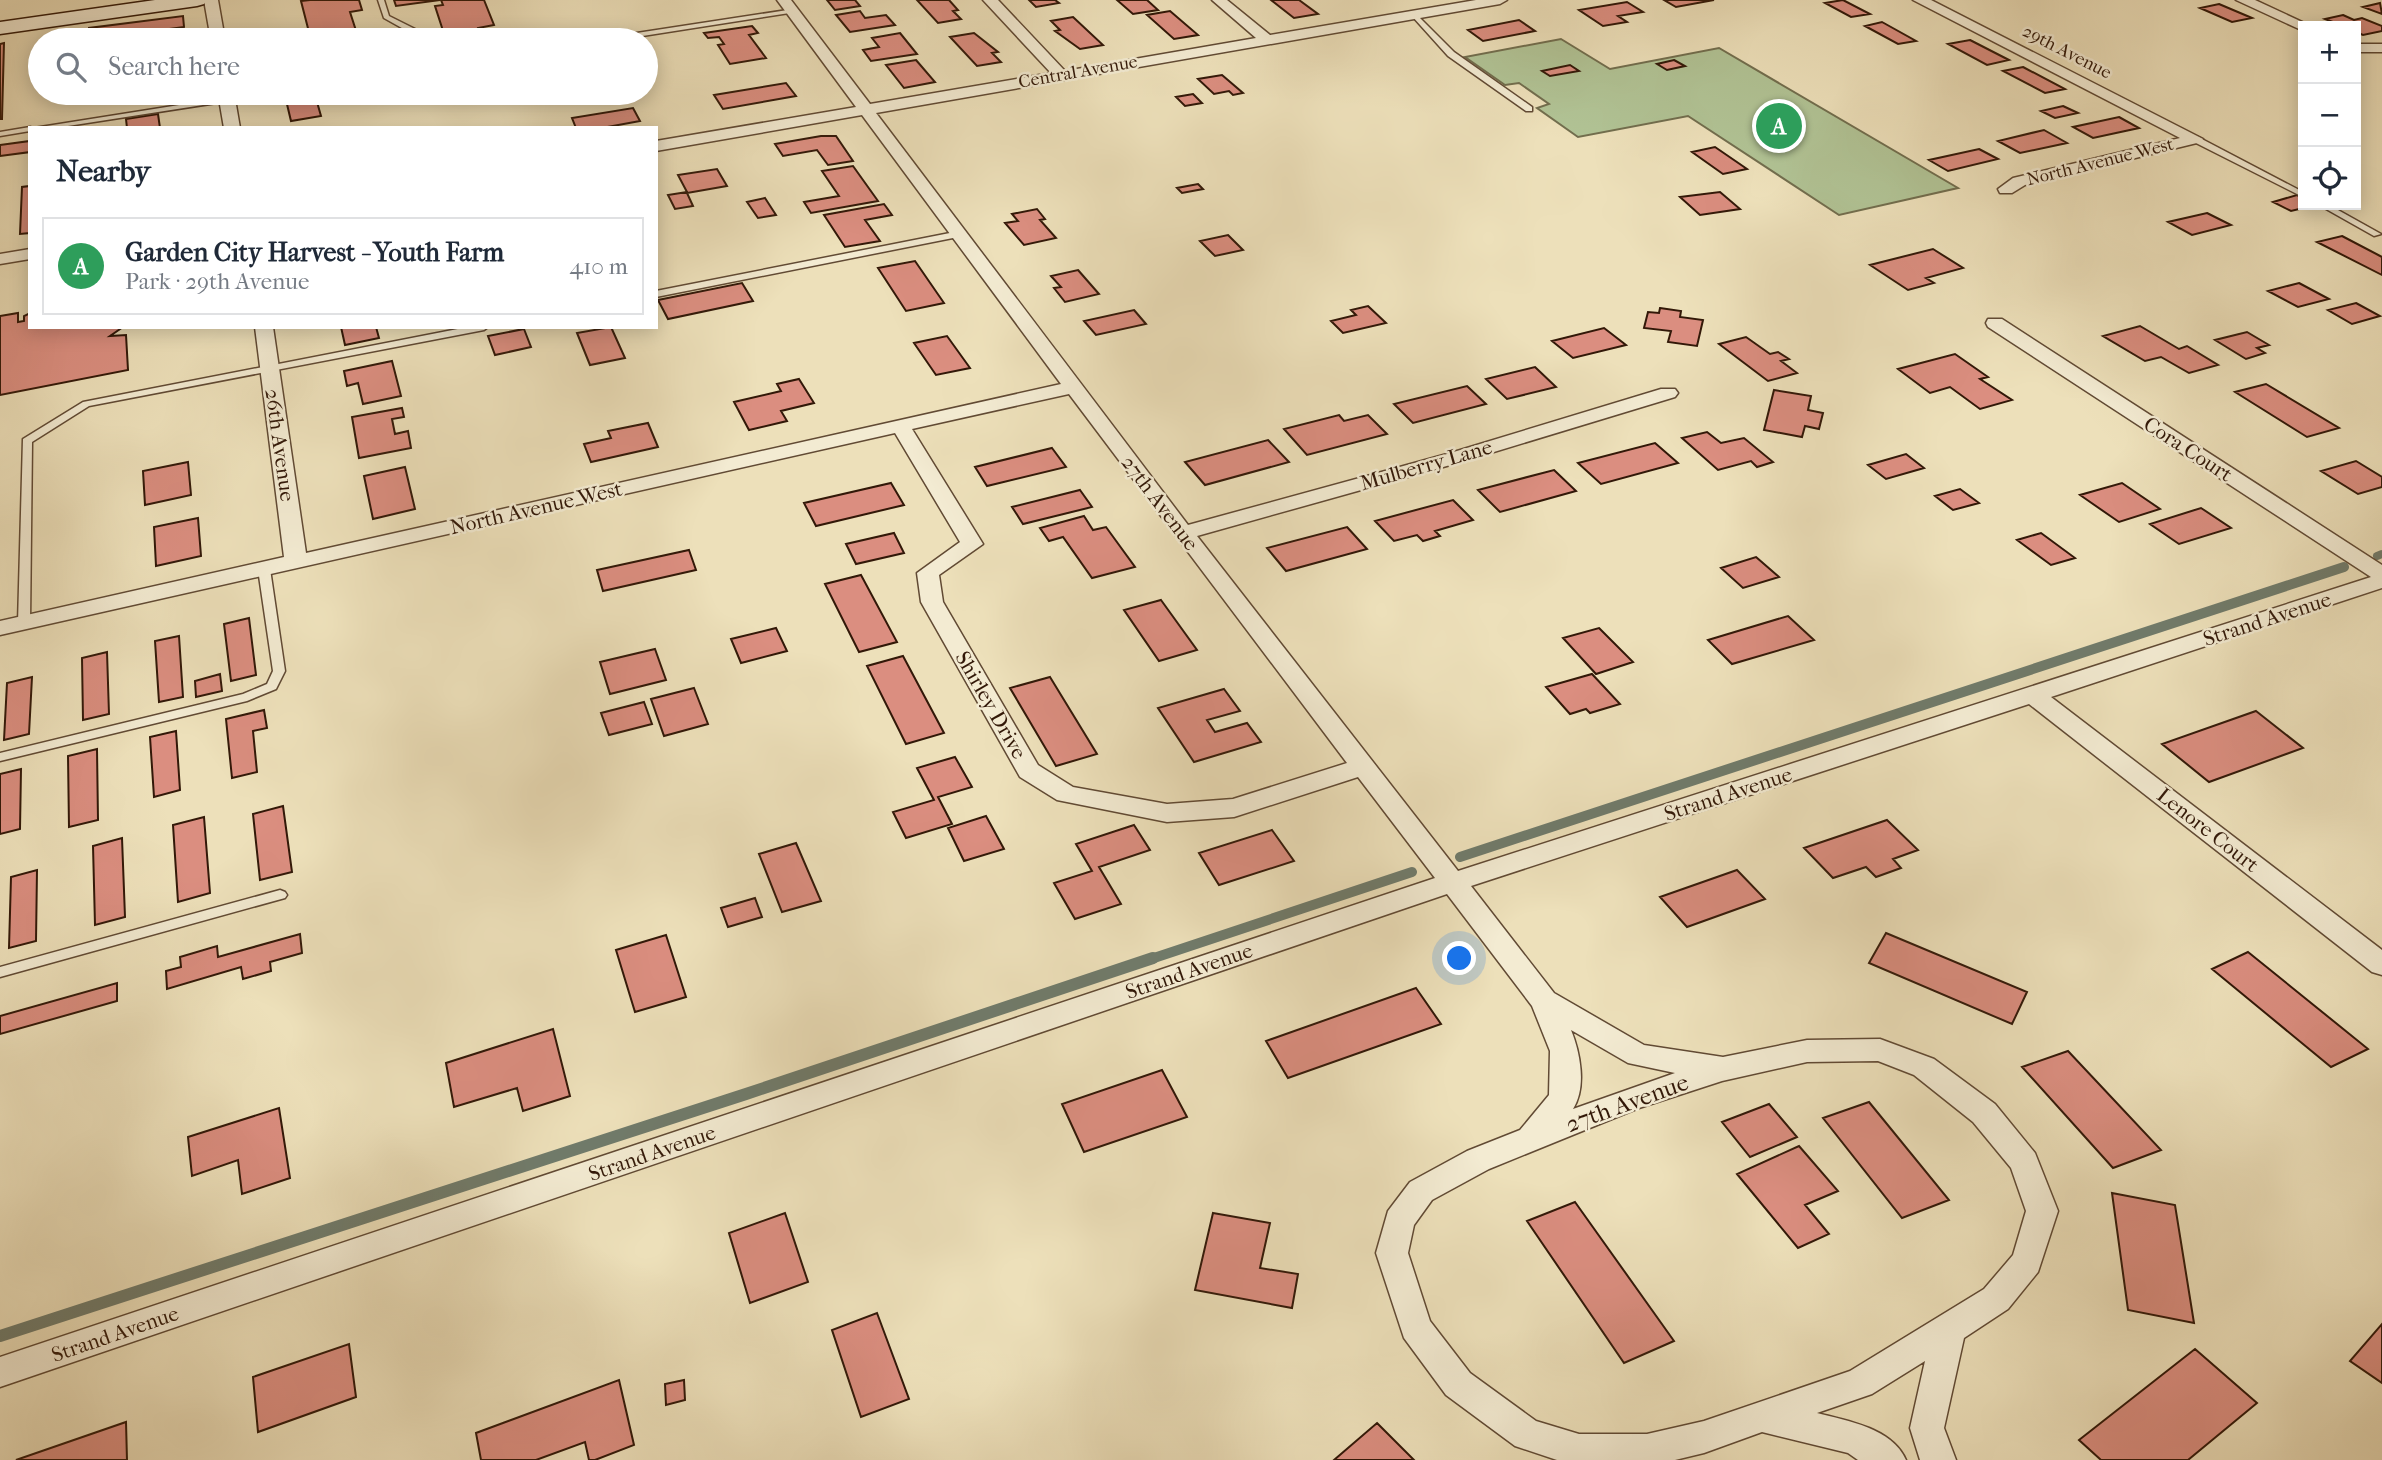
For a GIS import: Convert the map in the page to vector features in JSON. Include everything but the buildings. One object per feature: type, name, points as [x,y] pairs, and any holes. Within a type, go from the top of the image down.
[{"type":"street","points":[[0,28],[197,0]]},
{"type":"street","points":[[211,0],[216,28]]},
{"type":"street","points":[[990,0],[1060,75]]},
{"type":"street","points":[[1219,0],[1267,40]]},
{"type":"street","name":"Central Avenue","points":[[658,146],[1500,0]]},
{"type":"street","name":"29th Avenue","points":[[1920,0],[2195,139]]},
{"type":"street","points":[[2243,0],[2298,23]]},
{"type":"street","name":"27th Avenue","points":[[789,5],[1072,387],[1361,767],[1544,1001],[1565,1051],[1564,1098],[1531,1139]]},
{"type":"street","points":[[2361,48],[2382,48]]},
{"type":"street","points":[[228,105],[232,126]]},
{"type":"street","name":"North Avenue West","points":[[2006,189],[2020,181],[2195,139]]},
{"type":"street","points":[[0,259],[28,254]]},
{"type":"street","name":"Cora Court","points":[[1994,323],[2382,575]]},
{"type":"street","name":"26th Avenue","points":[[264,329],[296,562]]},
{"type":"street","name":"North Avenue West","points":[[0,628],[1072,387]]},
{"type":"street","name":"Mulberry Lane","points":[[1183,533],[1454,458],[1668,393]]},
{"type":"street","name":"Shirley Drive","points":[[901,427],[972,544],[928,573],[932,602],[1029,771],[1066,794],[1167,813],[1234,808],[1361,767]]},
{"type":"street","name":"Strand Avenue","points":[[0,1372],[1451,883],[2382,581]]},
{"type":"street","name":"Lenore Court","points":[[2033,695],[2382,965]]},
{"type":"street","name":"27th Avenue","points":[[1544,1001],[1639,1055],[1723,1069]]},
{"type":"street","name":"27th Avenue","points":[[1880,1050],[1924,1067],[1984,1113],[2024,1162],[2042,1211],[2027,1262],[1996,1299],[1860,1383],[1704,1437],[1647,1450],[1579,1450],[1527,1435],[1458,1384],[1416,1328],[1392,1253],[1399,1220],[1421,1191],[1478,1160],[1629,1099],[1723,1069],[1807,1051],[1880,1050]]},
{"type":"street","points":[[1938,1460],[1927,1428],[1949,1329]]},
{"type":"street","points":[[1762,1416],[1856,1439],[1888,1460]]},
{"type":"lane","points":[[381,0],[386,17],[406,28]]},
{"type":"lane","points":[[658,30],[789,5]]},
{"type":"lane","points":[[1414,15],[1451,54],[1529,109]]},
{"type":"lane","points":[[50,126],[173,105]]},
{"type":"lane","points":[[0,134],[28,129]]},
{"type":"lane","points":[[2195,139],[2298,192]]},
{"type":"lane","points":[[2332,210],[2377,234]]},
{"type":"lane","points":[[658,294],[960,234]]},
{"type":"lane","points":[[24,623],[27,441],[86,404],[474,329]]},
{"type":"lane","points":[[0,757],[247,697],[272,686],[279,671],[264,569]]},
{"type":"lane","points":[[0,972],[280,895]]},
{"type":"green space","points":[[1561,39],[1610,69],[1719,48],[1958,188],[1839,215],[1688,116],[1578,137],[1537,108],[1549,104],[1519,83],[1505,85],[1465,57]]},
{"type":"waterway","points":[[2377,556],[2382,554]]},
{"type":"waterway","points":[[1460,857],[2344,567]]},
{"type":"waterway","points":[[1148,960],[1412,872]]},
{"type":"waterway","points":[[0,1336],[746,1094],[1153,958]]},
{"type":"place","name":"Garden City Harvest - Youth Farm","points":[[1779,126]]}]
